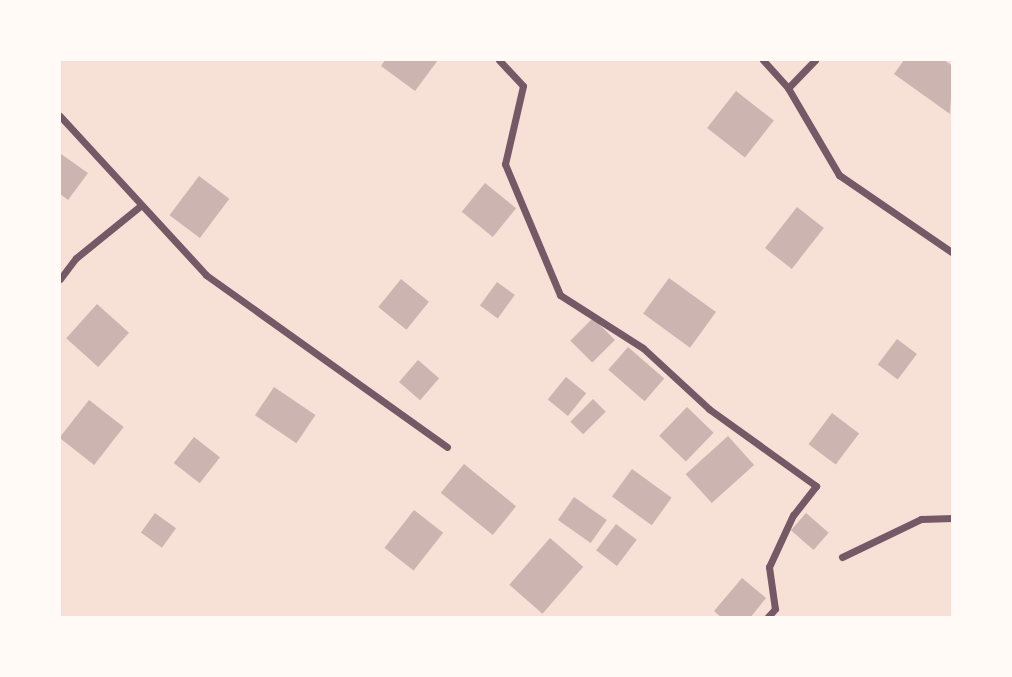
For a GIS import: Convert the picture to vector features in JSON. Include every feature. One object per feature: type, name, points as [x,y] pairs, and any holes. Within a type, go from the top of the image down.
[{"type":"street","points":[[499,60],[523,86],[505,164],[560,295],[643,348],[709,410],[816,486],[793,515],[769,567],[775,609],[767,618]]},
{"type":"street","points":[[762,60],[788,88],[839,175],[953,253]]},
{"type":"street","points":[[788,88],[815,60]]},
{"type":"street","points":[[60,116],[139,207],[206,275],[447,447]]},
{"type":"street","points":[[60,279],[76,258],[139,207]]},
{"type":"street","points":[[842,557],[920,519],[953,518]]},
{"type":"building","points":[[385,60],[438,60],[415,91],[381,66]]},
{"type":"building","points":[[904,60],[944,60],[953,66],[950,114],[894,74]]},
{"type":"building","points":[[736,91],[774,121],[745,158],[707,128]]},
{"type":"building","points":[[61,154],[88,173],[68,200],[60,194]]},
{"type":"building","points":[[199,176],[229,199],[200,238],[170,215]]},
{"type":"building","points":[[485,183],[516,208],[493,237],[462,212]]},
{"type":"building","points":[[797,207],[824,228],[792,269],[765,248]]},
{"type":"building","points":[[669,278],[716,312],[690,348],[643,314]]},
{"type":"building","points":[[401,279],[429,302],[406,330],[378,307]]},
{"type":"building","points":[[497,282],[515,295],[498,318],[480,305]]},
{"type":"building","points":[[97,304],[129,333],[98,367],[66,338]]},
{"type":"building","points":[[593,318],[615,340],[592,363],[570,341]]},
{"type":"building","points":[[897,339],[917,354],[898,380],[878,365]]},
{"type":"building","points":[[628,347],[664,378],[645,401],[608,370]]},
{"type":"building","points":[[418,360],[439,378],[420,400],[399,382]]},
{"type":"building","points":[[566,377],[586,393],[568,416],[548,400]]},
{"type":"building","points":[[274,387],[315,415],[296,443],[255,415]]},
{"type":"building","points":[[593,399],[606,412],[583,434],[570,422]]},
{"type":"building","points":[[89,400],[124,427],[94,465],[60,438]]},
{"type":"building","points":[[687,407],[714,433],[686,461],[659,436]]},
{"type":"building","points":[[832,413],[859,433],[836,465],[809,444]]},
{"type":"building","points":[[728,436],[754,465],[712,503],[686,474]]},
{"type":"building","points":[[194,437],[220,457],[200,483],[174,463]]},
{"type":"building","points":[[464,464],[516,506],[493,535],[441,493]]},
{"type":"building","points":[[632,469],[672,498],[652,525],[612,497]]},
{"type":"building","points":[[574,497],[607,520],[591,543],[558,520]]},
{"type":"building","points":[[414,510],[443,533],[414,571],[384,548]]},
{"type":"building","points":[[155,513],[176,528],[162,548],[141,532]]},
{"type":"building","points":[[806,513],[829,533],[814,550],[791,530]]},
{"type":"building","points":[[616,524],[637,540],[617,566],[596,550]]},
{"type":"building","points":[[550,538],[583,567],[543,614],[509,585]]},
{"type":"building","points":[[742,578],[766,598],[750,618],[722,618],[714,611]]}]
